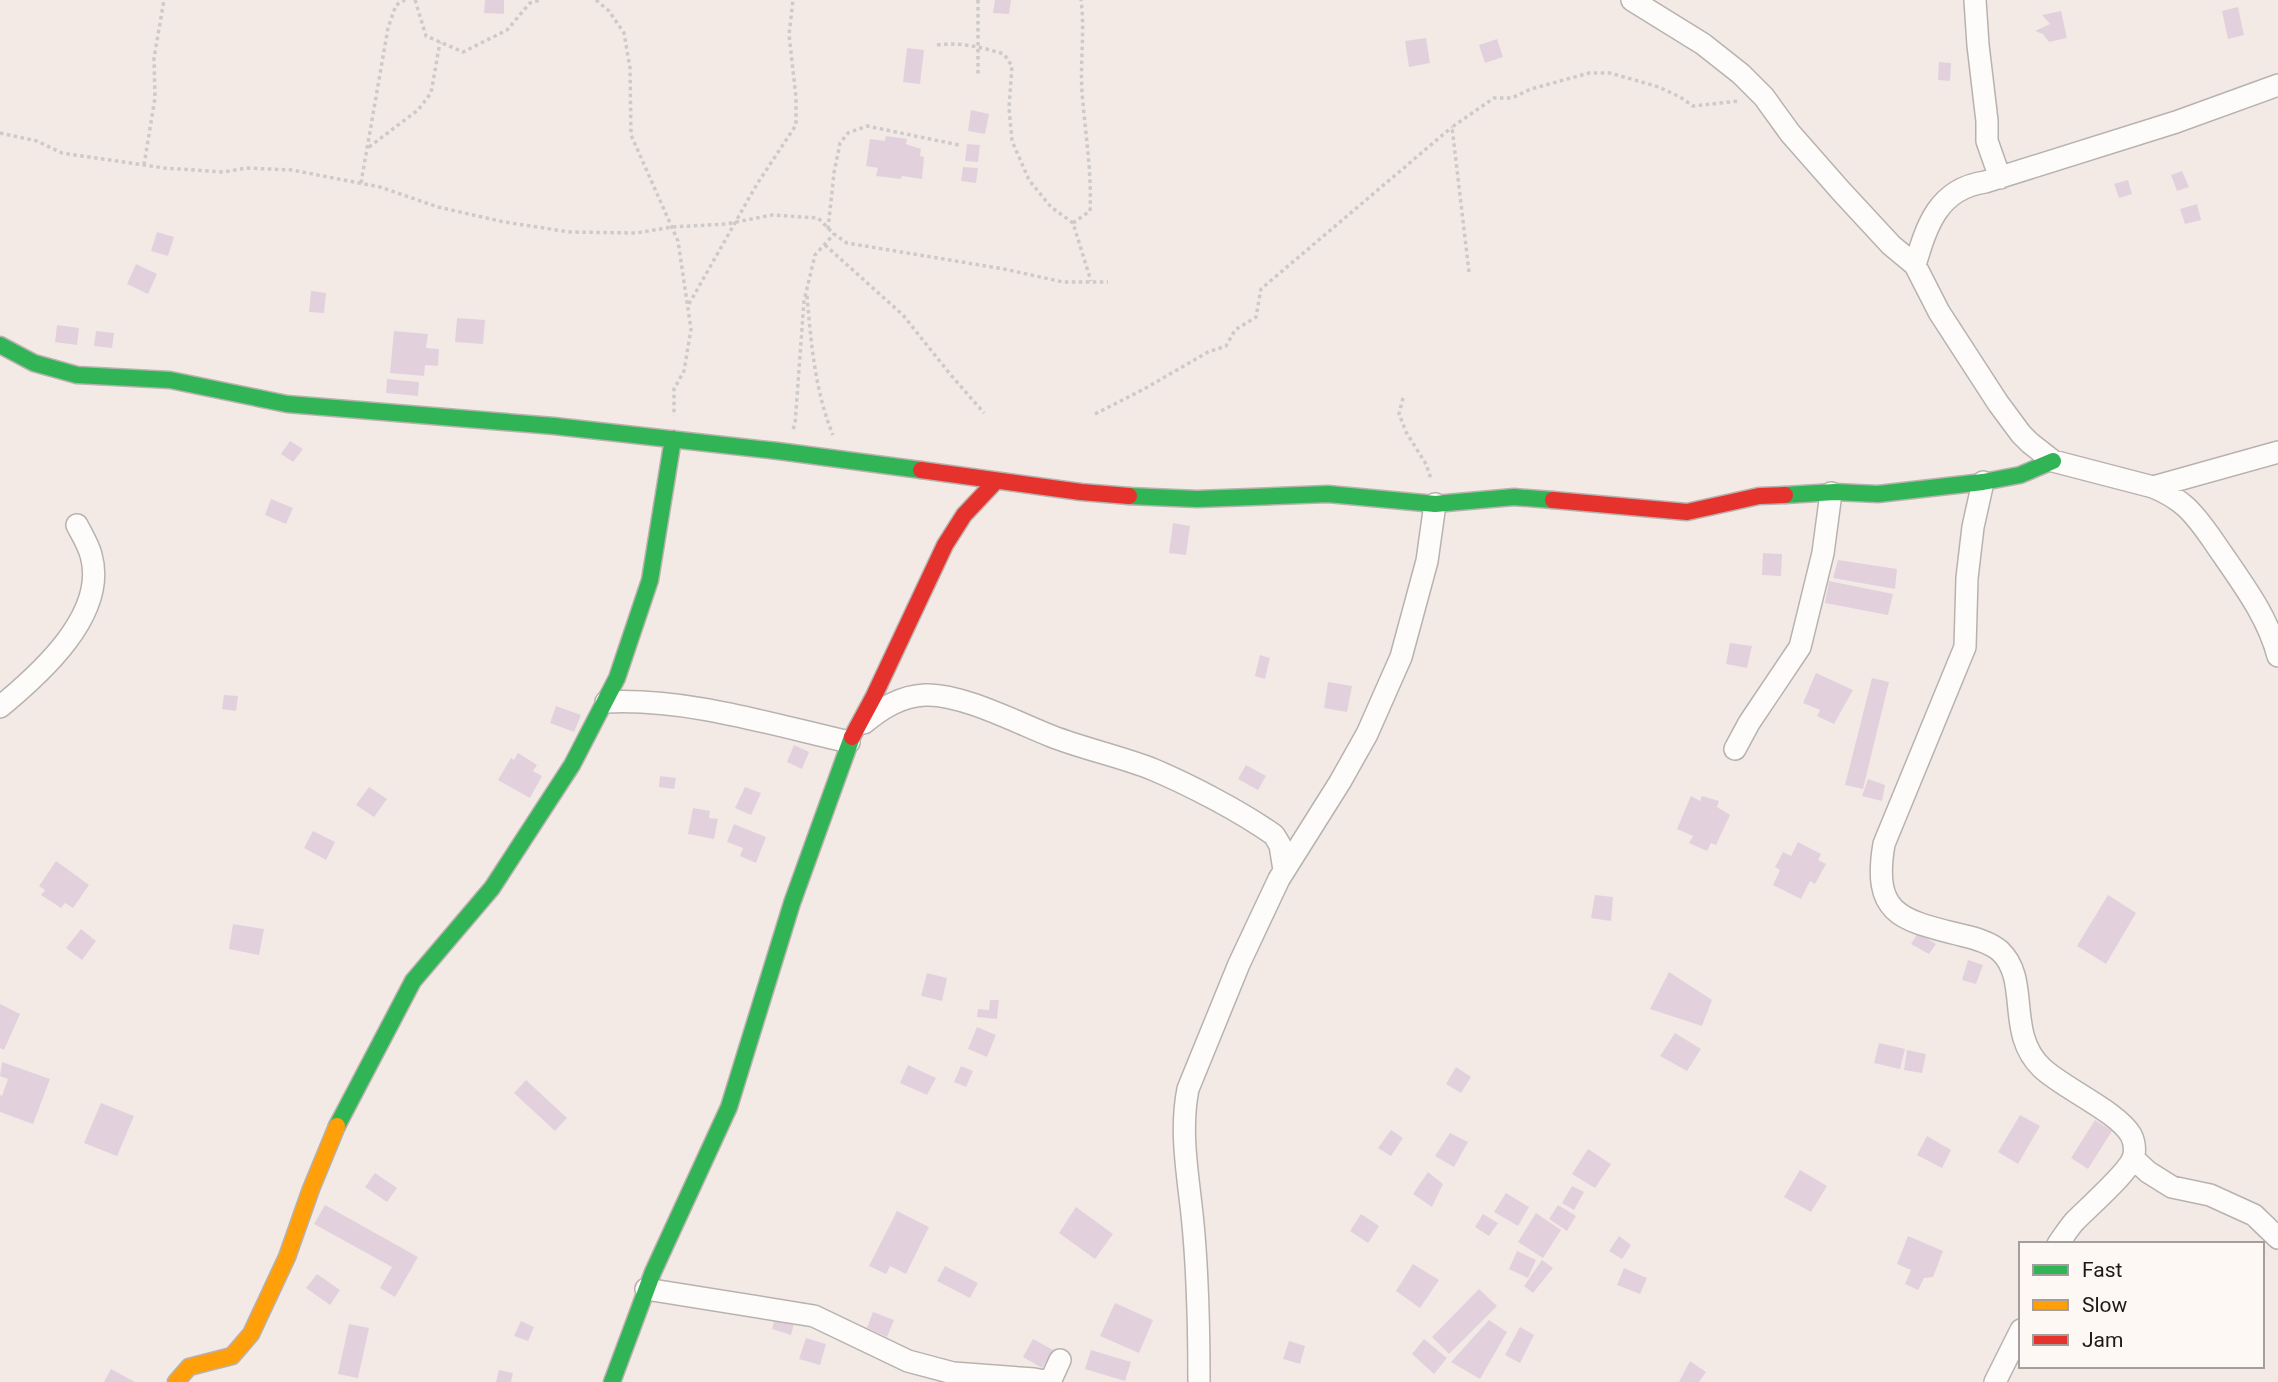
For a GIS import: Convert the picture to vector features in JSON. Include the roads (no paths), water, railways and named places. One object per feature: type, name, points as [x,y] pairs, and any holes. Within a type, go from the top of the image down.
[{"type":"street","points":[[1632,0],[1724,59],[1762,95],[1790,133],[1891,245],[1915,265],[1934,304],[2033,453],[2033,462],[2020,475]]},
{"type":"street","points":[[1975,0],[1987,141],[2000,178]]},
{"type":"street","points":[[1915,265],[1927,227],[1936,211],[1966,185],[2000,178],[2176,122],[2278,85]]},
{"type":"street","points":[[0,345],[34,363],[77,375],[170,380],[251,398],[310,407],[554,426],[778,451],[1081,492],[1141,497],[1197,499],[1328,494],[1435,504],[1514,497],[1687,512],[1759,496],[1878,494],[1983,482],[2020,475],[2053,461]]},
{"type":"street","points":[[2021,434],[2053,461],[2168,493],[2199,521],[2259,610],[2278,656]]},
{"type":"street","points":[[176,1382],[189,1367],[218,1362],[232,1356],[251,1334],[287,1257],[311,1189],[345,1109],[413,981],[469,917],[505,869],[572,765],[606,702],[629,647],[650,580],[673,439]]},
{"type":"street","points":[[2153,487],[2278,452]]},
{"type":"street","points":[[612,1382],[663,1248],[703,1168],[732,1098],[792,903],[853,735],[945,545],[964,515],[996,481]]},
{"type":"street","points":[[1983,482],[1973,527],[1967,578],[1965,646],[1884,844],[1880,867],[1881,888],[1892,909],[1907,920],[1972,938],[2001,951],[2014,975],[2021,1033],[2028,1053],[2043,1069],[2100,1108],[2131,1134],[2133,1158],[2071,1225],[2059,1242]]},
{"type":"street","points":[[1735,749],[1749,723],[1800,647],[1823,554],[1831,493]]},
{"type":"street","points":[[1199,1382],[1195,1242],[1185,1139],[1185,1104],[1195,1072],[1239,964],[1284,870],[1367,734],[1401,657],[1427,561],[1435,504]]},
{"type":"street","points":[[0,707],[21,690],[57,653],[75,629],[87,606],[92,592],[92,556],[76,525]]},
{"type":"street","points":[[606,702],[638,701],[853,735],[891,704],[905,698],[928,694],[969,703],[1052,736],[1152,769],[1217,802],[1274,835],[1280,845],[1284,870]]},
{"type":"street","points":[[2133,1158],[2148,1172],[2172,1187],[2210,1195],[2254,1215],[2278,1238]]},
{"type":"street","points":[[646,1289],[814,1316],[908,1362],[953,1373],[1050,1382],[1060,1360]]},
{"type":"street","points":[[1995,1382],[2019,1334]]}]
